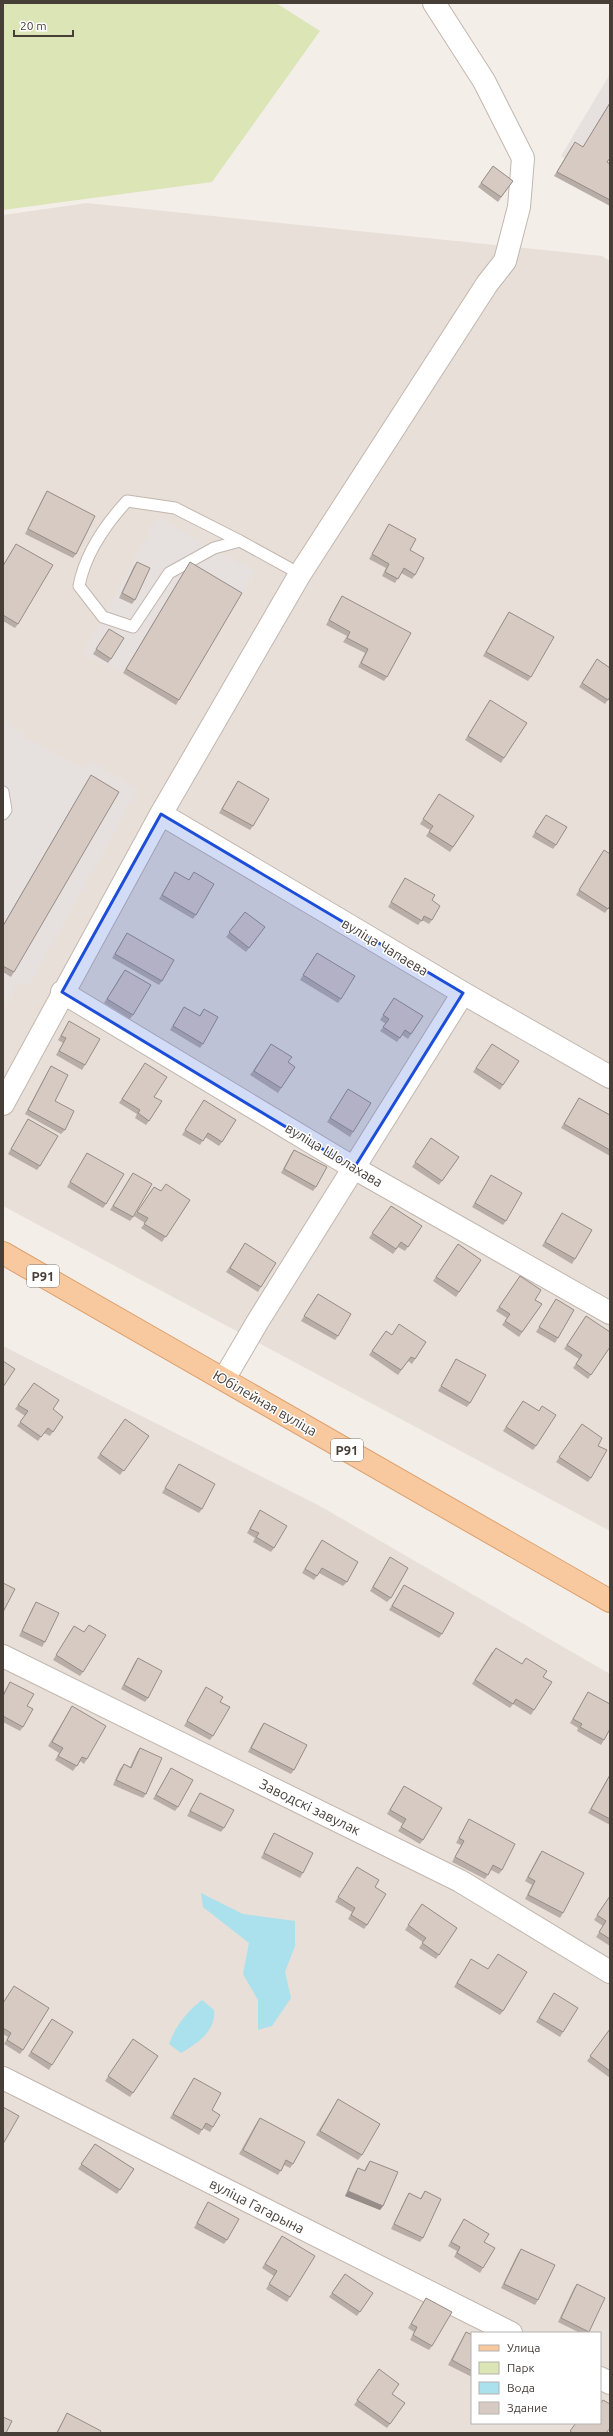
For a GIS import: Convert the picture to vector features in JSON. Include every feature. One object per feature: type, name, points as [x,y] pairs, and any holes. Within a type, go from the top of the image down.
[{"type":"main road","name":"Юбілейная вуліца","points":[[3,1253],[610,1601]]},
{"type":"street","points":[[3,1104],[62,992],[161,814],[300,574],[487,284],[505,261],[520,207],[523,158],[484,81],[434,3]]},
{"type":"street","name":"вуліца Чапаева","points":[[161,814],[463,993],[607,1070]]},
{"type":"street","name":"вуліца Шолахава","points":[[62,992],[354,1168],[610,1313]]},
{"type":"street","points":[[224,1379],[463,993]]},
{"type":"street","name":"Заводскі завулак","points":[[3,1656],[460,1881],[610,1972]]},
{"type":"street","name":"вуліца Гагарына","points":[[3,2078],[509,2332]]},
{"type":"street","points":[[601,2378],[610,2383]]},
{"type":"lane","points":[[240,541],[212,549],[169,573],[132,627],[103,617],[79,586],[83,566],[112,517],[127,501],[175,508],[240,541],[300,574]]},
{"type":"lane","points":[[3,792],[6,810],[3,814]]},
{"type":"highlighted area","points":[[161,814],[463,993],[354,1168],[62,992]]},
{"type":"shaded area","points":[[610,74],[610,184],[561,156]]},
{"type":"shaded area","points":[[87,203],[602,256],[610,261],[610,1531],[3,1206],[3,215]]},
{"type":"shaded area","points":[[158,516],[212,549],[255,571],[176,705],[123,673],[83,654]]},
{"type":"shaded area","points":[[3,718],[22,736],[85,769],[91,762],[138,789],[28,987],[18,983],[6,1003],[3,1003]]},
{"type":"shaded area","points":[[3,1346],[320,1506],[610,1674],[610,2433],[3,2433]]},
{"type":"green space","points":[[3,3],[276,3],[320,31],[212,182],[3,210]]},
{"type":"water","points":[[201,1893],[243,1914],[295,1921],[295,1946],[285,1972],[291,1998],[272,2026],[258,2030],[258,2000],[243,1974],[249,1943],[203,1907]]},
{"type":"water","points":[[202,2000],[214,2010],[212,2024],[205,2036],[181,2053],[169,2044],[182,2020]]},
{"type":"building","points":[[610,103],[610,158],[607,162],[610,164],[610,200],[557,172],[575,142],[583,147]]},
{"type":"building","points":[[493,166],[513,181],[501,197],[481,183]]},
{"type":"building","points":[[47,491],[95,516],[76,554],[28,529]]},
{"type":"building","points":[[389,524],[416,539],[410,550],[424,558],[415,575],[404,568],[398,579],[385,572],[389,564],[372,554]]},
{"type":"building","points":[[16,544],[53,565],[18,624],[3,615],[3,566]]},
{"type":"building","points":[[137,562],[150,568],[135,600],[122,593]]},
{"type":"building","points":[[190,562],[242,593],[179,700],[126,669]]},
{"type":"building","points":[[342,596],[411,633],[387,677],[361,663],[368,649],[347,638],[350,632],[329,620]]},
{"type":"building","points":[[509,612],[554,637],[531,677],[486,652]]},
{"type":"building","points":[[109,629],[124,638],[111,659],[96,649]]},
{"type":"building","points":[[597,659],[610,668],[610,697],[608,700],[582,683]]},
{"type":"building","points":[[490,700],[527,723],[504,758],[468,736]]},
{"type":"building","points":[[91,775],[119,792],[14,972],[3,966],[3,926]]},
{"type":"building","points":[[238,781],[269,799],[253,826],[222,809]]},
{"type":"building","points":[[439,794],[474,816],[453,847],[429,832],[433,826],[423,819]]},
{"type":"building","points":[[546,815],[567,827],[556,845],[535,832]]},
{"type":"building","points":[[604,850],[610,854],[610,906],[608,909],[579,890]]},
{"type":"building","points":[[175,872],[189,880],[194,872],[214,884],[196,915],[162,895]]},
{"type":"building","points":[[405,878],[435,895],[432,900],[440,906],[432,920],[424,916],[422,921],[391,902]]},
{"type":"building","points":[[245,912],[265,927],[249,948],[229,932]]},
{"type":"building","points":[[127,933],[174,960],[162,981],[115,954]]},
{"type":"building","points":[[317,953],[355,976],[341,999],[303,975]]},
{"type":"building","points":[[125,970],[151,985],[133,1015],[107,999]]},
{"type":"building","points":[[394,998],[423,1016],[411,1034],[405,1030],[400,1038],[383,1027],[389,1019],[383,1015]]},
{"type":"building","points":[[184,1007],[200,1016],[204,1009],[218,1017],[203,1044],[173,1026]]},
{"type":"building","points":[[69,1021],[100,1039],[85,1065],[59,1051],[66,1038],[61,1036]]},
{"type":"building","points":[[271,1044],[292,1057],[288,1062],[295,1067],[281,1088],[254,1071]]},
{"type":"building","points":[[492,1044],[519,1061],[503,1085],[476,1068]]},
{"type":"building","points":[[145,1063],[167,1077],[154,1097],[162,1101],[149,1121],[138,1113],[140,1110],[122,1099]]},
{"type":"building","points":[[51,1066],[68,1075],[55,1101],[74,1111],[65,1130],[28,1110]]},
{"type":"building","points":[[348,1089],[371,1103],[353,1132],[330,1118]]},
{"type":"building","points":[[579,1098],[610,1115],[610,1150],[564,1124]]},
{"type":"building","points":[[204,1100],[236,1120],[222,1142],[208,1133],[203,1141],[185,1130]]},
{"type":"building","points":[[28,1119],[58,1136],[40,1166],[11,1149]]},
{"type":"building","points":[[431,1138],[459,1157],[442,1181],[415,1162]]},
{"type":"building","points":[[294,1150],[327,1167],[316,1187],[284,1169]]},
{"type":"building","points":[[87,1153],[124,1174],[106,1204],[70,1182]]},
{"type":"building","points":[[133,1173],[152,1184],[133,1217],[113,1206]]},
{"type":"building","points":[[491,1175],[522,1193],[506,1221],[475,1203]]},
{"type":"building","points":[[166,1184],[190,1200],[166,1237],[144,1224],[148,1218],[137,1212],[154,1187],[161,1191]]},
{"type":"building","points":[[391,1206],[422,1226],[408,1247],[401,1242],[396,1249],[372,1233]]},
{"type":"building","points":[[562,1213],[592,1230],[575,1259],[545,1242]]},
{"type":"building","points":[[245,1243],[276,1263],[261,1287],[230,1268]]},
{"type":"building","points":[[458,1244],[481,1260],[459,1292],[436,1277]]},
{"type":"building","points":[[520,1276],[541,1290],[535,1300],[542,1304],[522,1332],[505,1321],[510,1314],[499,1307]]},
{"type":"building","points":[[318,1294],[351,1314],[338,1336],[304,1316]]},
{"type":"building","points":[[556,1299],[574,1310],[558,1338],[539,1327]]},
{"type":"building","points":[[586,1316],[610,1332],[610,1347],[591,1375],[576,1364],[582,1355],[567,1345]]},
{"type":"building","points":[[399,1324],[426,1342],[415,1359],[411,1357],[401,1370],[372,1351],[386,1331],[392,1335]]},
{"type":"building","points":[[456,1359],[486,1375],[470,1403],[441,1386]]},
{"type":"building","points":[[3,1361],[15,1369],[3,1387]]},
{"type":"building","points":[[34,1383],[59,1400],[53,1409],[63,1417],[53,1432],[48,1428],[41,1437],[20,1422],[28,1411],[18,1405]]},
{"type":"building","points":[[523,1401],[539,1411],[542,1406],[556,1415],[536,1446],[506,1427]]},
{"type":"building","points":[[125,1419],[149,1436],[124,1471],[100,1454]]},
{"type":"building","points":[[582,1424],[602,1438],[598,1446],[607,1450],[591,1478],[559,1457]]},
{"type":"building","points":[[179,1464],[215,1484],[202,1509],[165,1488]]},
{"type":"building","points":[[260,1510],[287,1526],[274,1548],[256,1537],[259,1533],[250,1529]]},
{"type":"building","points":[[322,1540],[358,1562],[347,1582],[322,1568],[317,1576],[305,1569]]},
{"type":"building","points":[[390,1557],[408,1568],[391,1598],[373,1587]]},
{"type":"building","points":[[3,1583],[15,1589],[3,1612]]},
{"type":"building","points":[[404,1585],[454,1613],[442,1634],[392,1606]]},
{"type":"building","points":[[36,1602],[59,1613],[45,1642],[22,1631]]},
{"type":"building","points":[[89,1625],[106,1635],[83,1672],[56,1655],[74,1626],[84,1632]]},
{"type":"building","points":[[496,1648],[522,1664],[526,1658],[547,1671],[543,1677],[552,1682],[534,1710],[516,1699],[513,1704],[475,1680]]},
{"type":"building","points":[[138,1658],[162,1671],[148,1698],[124,1685]]},
{"type":"building","points":[[10,1682],[34,1694],[27,1706],[33,1709],[23,1727],[3,1716],[3,1696]]},
{"type":"building","points":[[206,1687],[223,1697],[220,1702],[230,1707],[213,1736],[187,1721]]},
{"type":"building","points":[[588,1692],[610,1704],[610,1729],[604,1740],[580,1727],[582,1724],[573,1719]]},
{"type":"building","points":[[72,1706],[106,1726],[87,1759],[82,1757],[77,1766],[58,1756],[63,1748],[52,1742]]},
{"type":"building","points":[[264,1723],[307,1745],[294,1770],[251,1748]]},
{"type":"building","points":[[140,1748],[162,1758],[146,1794],[116,1780],[124,1764],[131,1768]]},
{"type":"building","points":[[171,1768],[193,1780],[178,1807],[156,1795]]},
{"type":"building","points":[[610,1775],[610,1819],[591,1809]]},
{"type":"building","points":[[404,1786],[442,1808],[423,1840],[401,1827],[406,1819],[390,1810]]},
{"type":"building","points":[[200,1793],[234,1810],[224,1828],[190,1811]]},
{"type":"building","points":[[469,1819],[515,1844],[502,1870],[493,1865],[488,1875],[455,1857],[464,1841],[459,1838]]},
{"type":"building","points":[[274,1833],[313,1853],[303,1873],[264,1853]]},
{"type":"building","points":[[542,1851],[584,1873],[563,1913],[528,1895],[535,1881],[528,1877]]},
{"type":"building","points":[[357,1867],[379,1880],[375,1887],[386,1894],[367,1925],[351,1915],[355,1908],[338,1897]]},
{"type":"building","points":[[610,1896],[610,1939],[599,1932],[606,1921],[597,1915]]},
{"type":"building","points":[[422,1904],[457,1928],[439,1955],[422,1943],[426,1938],[408,1925]]},
{"type":"building","points":[[498,1954],[527,1972],[503,2011],[457,1983],[471,1959],[488,1969]]},
{"type":"building","points":[[14,1986],[49,2008],[23,2050],[7,2040],[11,2033],[3,2028],[3,2003]]},
{"type":"building","points":[[554,1993],[578,2008],[563,2032],[539,2018]]},
{"type":"building","points":[[52,2019],[73,2032],[52,2065],[31,2052]]},
{"type":"building","points":[[610,2029],[610,2071],[590,2056]]},
{"type":"building","points":[[133,2039],[158,2056],[133,2093],[108,2076]]},
{"type":"building","points":[[194,2078],[221,2093],[212,2110],[220,2115],[213,2127],[206,2123],[202,2130],[173,2114]]},
{"type":"building","points":[[338,2099],[380,2124],[362,2155],[320,2131]]},
{"type":"building","points":[[3,2107],[19,2116],[3,2144]]},
{"type":"building","points":[[260,2118],[305,2142],[293,2164],[286,2160],[281,2171],[243,2150]]},
{"type":"building","points":[[95,2144],[134,2169],[120,2190],[81,2164]]},
{"type":"building","points":[[370,2161],[398,2172],[383,2206],[348,2191],[358,2168],[365,2171]]},
{"type":"building","points":[[425,2191],[441,2199],[423,2238],[394,2224],[409,2193],[421,2199]]},
{"type":"building","points":[[208,2202],[239,2219],[227,2240],[197,2223]]},
{"type":"building","points":[[464,2219],[489,2234],[484,2242],[495,2248],[483,2268],[457,2253],[460,2247],[451,2242]]},
{"type":"building","points":[[282,2236],[315,2256],[290,2297],[269,2284],[277,2271],[265,2264]]},
{"type":"building","points":[[521,2249],[555,2265],[538,2300],[504,2284]]},
{"type":"building","points":[[345,2274],[373,2293],[360,2312],[332,2293]]},
{"type":"building","points":[[577,2284],[605,2298],[589,2332],[561,2318]]},
{"type":"building","points":[[426,2298],[452,2312],[432,2346],[413,2335],[417,2327],[411,2324]]},
{"type":"building","points":[[466,2332],[471,2334],[471,2370],[452,2360]]},
{"type":"building","points":[[379,2369],[399,2384],[392,2394],[405,2403],[390,2424],[357,2400]]},
{"type":"building","points":[[603,2400],[610,2404],[610,2428],[606,2433],[573,2433],[570,2431],[575,2424],[601,2424],[601,2403]]},
{"type":"building","points":[[67,2413],[101,2431],[100,2433],[57,2433]]},
{"type":"building","points":[[3,2417],[12,2421],[6,2433],[3,2433]]}]
